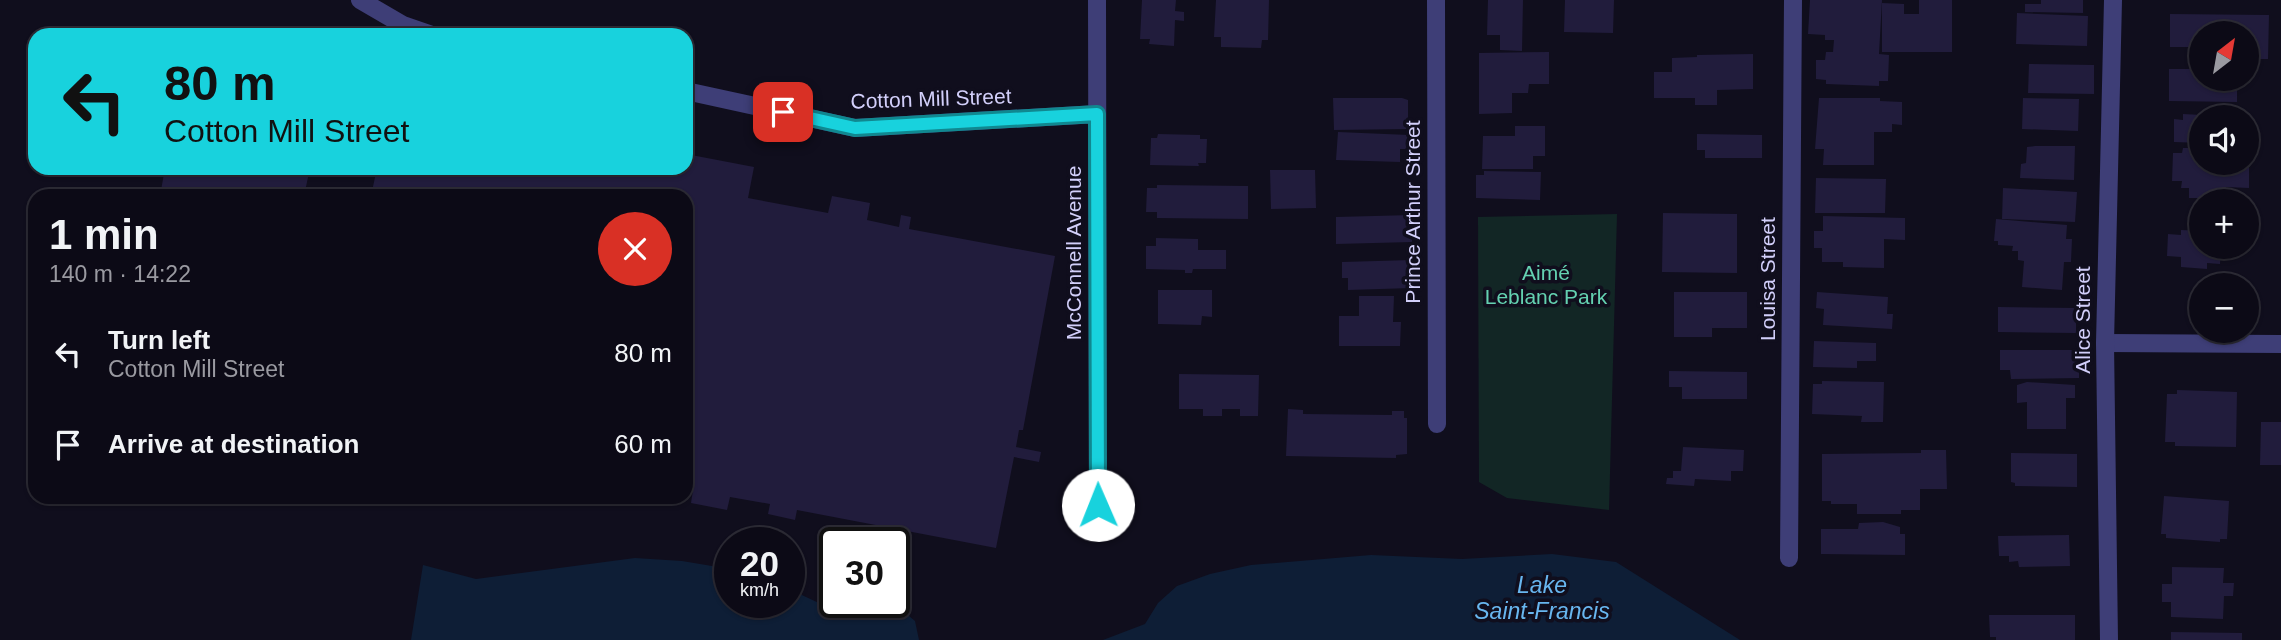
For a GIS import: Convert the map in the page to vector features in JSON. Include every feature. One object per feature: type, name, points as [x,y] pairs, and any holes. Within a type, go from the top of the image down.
[{"type":"street","points":[[360,0],[412,28]]},
{"type":"street","name":"McConnell Avenue","points":[[1097,0],[1098,505]]},
{"type":"street","name":"Prince Arthur Street","points":[[1436,0],[1437,424]]},
{"type":"street","name":"Louisa Street","points":[[1789,558],[1793,0]]},
{"type":"street","name":"Alice Street","points":[[2109,640],[2105,343],[2113,0]]},
{"type":"street","name":"Cotton Mill Street","points":[[693,92],[855,128],[1097,114]]},
{"type":"street","points":[[2105,343],[2281,344]]},
{"type":"green space","name":"Aimé Leblanc Park","points":[[1617,214],[1609,510],[1507,498],[1479,482],[1478,217]]},
{"type":"water","name":"Lake Saint-Francis","points":[[1552,554],[1616,562],[1740,640],[1103,640],[1145,624],[1158,603],[1177,586],[1210,574],[1251,565],[1371,555],[1462,559]]},
{"type":"water","points":[[635,558],[682,561],[714,566],[714,618],[805,618],[805,596],[819,603],[819,618],[910,617],[915,621],[919,640],[411,640],[423,565],[476,579]]},
{"type":"building","points":[[1142,0],[1176,0],[1175,11],[1184,12],[1184,21],[1175,20],[1174,46],[1149,44],[1150,39],[1140,39]]},
{"type":"building","points":[[1216,0],[1269,0],[1268,40],[1262,40],[1261,48],[1221,47],[1221,37],[1214,37]]},
{"type":"building","points":[[1488,0],[1523,0],[1522,51],[1500,50],[1500,35],[1487,35]]},
{"type":"building","points":[[1565,0],[1614,0],[1613,33],[1564,32]]},
{"type":"building","points":[[1810,0],[1882,0],[1879,54],[1889,55],[1888,81],[1879,81],[1879,86],[1826,84],[1826,80],[1816,79],[1816,60],[1825,60],[1826,52],[1833,52],[1834,40],[1825,40],[1825,35],[1808,34]]},
{"type":"building","points":[[1919,0],[1952,0],[1952,52],[1882,52],[1882,3],[1904,4],[1904,14],[1919,14]]},
{"type":"building","points":[[2041,0],[2083,0],[2083,13],[2025,12],[2025,4],[2041,4]]},
{"type":"building","points":[[2017,13],[2088,16],[2087,46],[2016,44]]},
{"type":"building","points":[[2170,14],[2269,15],[2268,59],[2259,59],[2259,21],[2189,21],[2189,47],[2170,47]]},
{"type":"building","points":[[1549,52],[1549,84],[1529,84],[1528,93],[1512,93],[1512,113],[1479,114],[1479,53]]},
{"type":"building","points":[[1753,54],[1753,89],[1717,90],[1717,105],[1695,105],[1695,98],[1654,98],[1654,72],[1672,72],[1672,58]]},
{"type":"building","points":[[2029,64],[2094,65],[2094,94],[2028,93]]},
{"type":"building","points":[[2169,69],[2189,69],[2189,91],[2237,91],[2237,102],[2169,101]]},
{"type":"building","points":[[1333,98],[1408,100],[1408,129],[1334,130]]},
{"type":"building","points":[[1819,98],[1880,98],[1880,101],[1902,102],[1902,125],[1892,124],[1892,132],[1874,132],[1874,165],[1823,165],[1824,149],[1815,149]]},
{"type":"building","points":[[2023,98],[2079,99],[2078,131],[2022,129]]},
{"type":"building","points":[[2183,114],[2189,114],[2189,143],[2174,142],[2174,119],[2183,120]]},
{"type":"building","points":[[1515,126],[1545,126],[1545,156],[1533,156],[1533,169],[1482,169],[1483,136],[1515,136]]},
{"type":"building","points":[[1338,132],[1409,135],[1409,149],[1400,149],[1400,162],[1336,160]]},
{"type":"building","points":[[1158,134],[1200,135],[1200,139],[1207,139],[1206,163],[1198,163],[1199,166],[1150,165],[1151,138],[1157,138]]},
{"type":"building","points":[[1697,134],[1762,135],[1762,158],[1705,158],[1705,150],[1697,150]]},
{"type":"building","points":[[2075,146],[2074,180],[2020,178],[2021,164],[2026,163],[2027,147]]},
{"type":"building","points":[[2183,148],[2189,148],[2189,175],[2249,175],[2249,188],[2181,188],[2182,181],[2172,181],[2173,153],[2182,153]]},
{"type":"building","points":[[693,155],[754,167],[748,198],[828,213],[832,196],[870,203],[867,220],[899,227],[901,215],[911,217],[909,229],[1055,256],[1023,430],[1019,430],[1016,447],[1041,452],[1039,462],[1014,457],[996,548],[910,532],[910,527],[886,527],[797,510],[795,520],[768,514],[770,504],[730,497],[727,510],[693,503],[693,189],[372,189],[376,175],[693,175]]},
{"type":"building","points":[[1270,170],[1315,170],[1316,208],[1271,209]]},
{"type":"building","points":[[1484,171],[1541,172],[1540,200],[1476,198],[1476,175],[1484,175]]},
{"type":"building","points":[[164,175],[308,175],[306,189],[161,189]]},
{"type":"building","points":[[1816,178],[1886,179],[1885,213],[1815,213]]},
{"type":"building","points":[[1157,185],[1248,186],[1248,219],[1157,218],[1157,212],[1146,212],[1147,188],[1157,188]]},
{"type":"building","points":[[2003,188],[2077,192],[2075,222],[2002,219]]},
{"type":"building","points":[[1663,213],[1737,214],[1737,273],[1662,272]]},
{"type":"building","points":[[1412,215],[1412,242],[1336,244],[1336,217]]},
{"type":"building","points":[[1823,216],[1905,218],[1905,240],[1884,239],[1884,268],[1843,267],[1843,262],[1822,262],[1822,248],[1814,248],[1814,231],[1823,231]]},
{"type":"building","points":[[1996,219],[2067,225],[2066,239],[2072,239],[2071,262],[2064,262],[2062,290],[2022,287],[2024,261],[2018,260],[2018,251],[2012,251],[2013,246],[1998,245],[1998,241],[1994,241]]},
{"type":"building","points":[[2181,230],[2189,230],[2189,259],[2220,259],[2220,264],[2207,263],[2207,269],[2181,267],[2181,257],[2167,256],[2168,234],[2181,235]]},
{"type":"building","points":[[1156,238],[1198,239],[1198,250],[1226,250],[1226,269],[1193,269],[1192,273],[1185,273],[1185,270],[1146,269],[1146,246],[1156,246]]},
{"type":"building","points":[[1412,260],[1412,288],[1348,290],[1348,278],[1342,278],[1342,262]]},
{"type":"building","points":[[1158,290],[1212,290],[1212,317],[1202,316],[1201,325],[1158,324]]},
{"type":"building","points":[[1674,292],[1747,292],[1747,328],[1712,328],[1712,337],[1674,337]]},
{"type":"building","points":[[1817,292],[1888,297],[1887,314],[1893,314],[1892,329],[1823,325],[1824,309],[1816,308]]},
{"type":"building","points":[[1359,296],[1394,296],[1393,322],[1401,322],[1400,346],[1339,346],[1339,316],[1359,316]]},
{"type":"building","points":[[1998,307],[2076,308],[2076,333],[1998,332]]},
{"type":"building","points":[[1814,341],[1876,343],[1876,361],[1857,361],[1857,368],[1813,367]]},
{"type":"building","points":[[2000,350],[2079,350],[2079,378],[2011,379],[2010,370],[2000,370]]},
{"type":"building","points":[[1669,371],[1747,372],[1747,399],[1682,399],[1682,387],[1669,387]]},
{"type":"building","points":[[1179,374],[1259,375],[1258,416],[1240,416],[1240,409],[1222,409],[1222,416],[1203,416],[1203,409],[1179,409]]},
{"type":"building","points":[[1822,381],[1884,382],[1883,422],[1861,422],[1862,416],[1812,414],[1813,384],[1822,384]]},
{"type":"building","points":[[2027,382],[2075,385],[2075,398],[2066,398],[2066,429],[2027,429],[2027,402],[2017,403],[2017,385]]},
{"type":"building","points":[[2177,390],[2237,392],[2236,447],[2175,446],[2175,442],[2165,442],[2167,394],[2177,394]]},
{"type":"building","points":[[1288,409],[1303,410],[1303,414],[1392,415],[1392,411],[1404,411],[1404,418],[1407,418],[1407,454],[1396,455],[1396,458],[1286,456]]},
{"type":"building","points":[[2261,422],[2281,422],[2281,465],[2260,465]]},
{"type":"building","points":[[1683,447],[1744,450],[1743,471],[1731,471],[1731,481],[1695,479],[1694,486],[1666,484],[1667,478],[1673,478],[1673,471],[1681,471]]},
{"type":"building","points":[[1921,450],[1946,450],[1947,489],[1920,489],[1920,510],[1901,510],[1901,514],[1857,514],[1857,504],[1831,504],[1831,501],[1822,501],[1822,454],[1921,453]]},
{"type":"building","points":[[2011,453],[2077,454],[2077,487],[2015,486],[2015,483],[2011,482]]},
{"type":"building","points":[[2164,496],[2229,501],[2227,539],[2220,539],[2220,542],[2166,538],[2166,534],[2161,534]]},
{"type":"building","points":[[1883,522],[1900,527],[1900,534],[1905,534],[1905,555],[1821,554],[1821,529],[1858,529],[1859,523]]},
{"type":"building","points":[[2069,535],[2070,566],[2019,567],[2018,561],[2009,562],[2009,556],[1999,556],[1998,536]]},
{"type":"building","points":[[2172,567],[2224,568],[2223,583],[2234,583],[2233,596],[2224,596],[2223,619],[2171,617],[2171,602],[2162,602],[2162,584],[2172,584]]},
{"type":"building","points":[[1989,615],[2075,615],[2075,640],[1996,640],[1996,637],[1990,637]]},
{"type":"building","points":[[2171,632],[2242,633],[2242,640],[2171,640]]},
{"type":"route","points":[[783,112],[855,128],[1097,114],[1098,505]]}]
